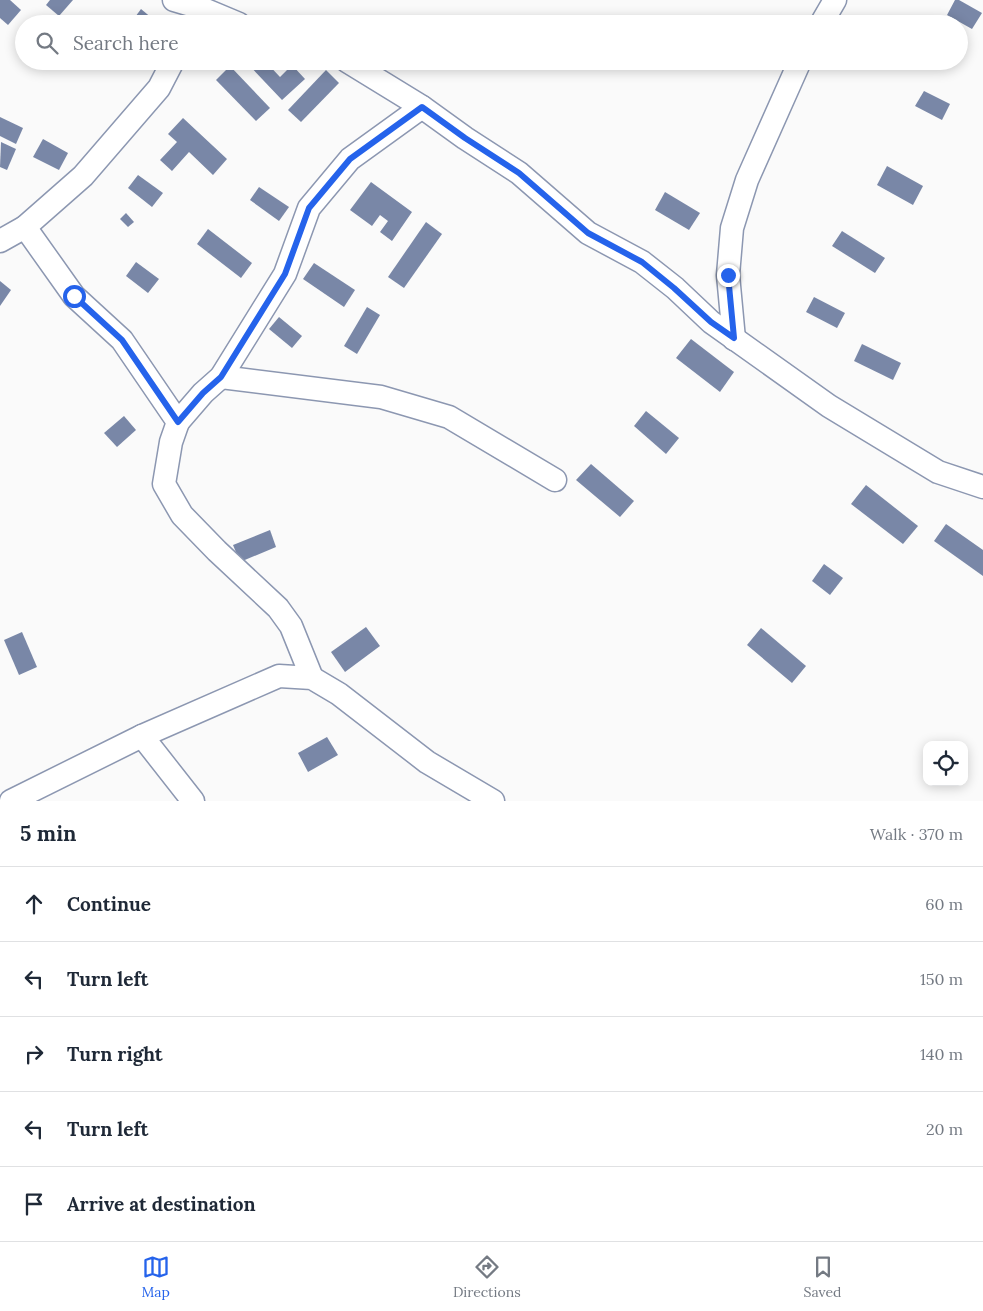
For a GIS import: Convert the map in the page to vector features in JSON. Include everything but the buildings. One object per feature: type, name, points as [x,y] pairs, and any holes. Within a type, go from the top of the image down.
[{"type":"street","points":[[174,0],[196,15]]},
{"type":"street","points":[[826,15],[835,0]]},
{"type":"street","points":[[0,241],[25,227],[83,176],[160,88],[169,70]]},
{"type":"street","points":[[362,70],[422,107],[519,173],[588,233],[642,262],[711,322],[829,406],[938,472],[983,487]]},
{"type":"street","points":[[734,338],[728,275],[732,228],[747,180],[796,70]]},
{"type":"street","points":[[312,678],[291,626],[278,608],[217,551],[182,515],[164,484],[171,442],[178,422],[203,393],[221,377],[285,274],[309,208],[350,159],[422,107]]},
{"type":"street","points":[[25,227],[74,296],[122,340],[178,422]]},
{"type":"street","points":[[221,377],[381,397],[449,417],[555,480]]},
{"type":"street","points":[[11,801],[142,736],[278,676],[312,678],[339,694],[427,762],[494,801]]},
{"type":"street","points":[[142,736],[193,801]]},
{"type":"route","points":[[74,296],[122,340],[178,422],[203,393],[221,377],[285,274],[309,208],[350,159],[422,107],[519,173],[588,233],[642,262],[711,322],[734,338],[728,275]]}]
